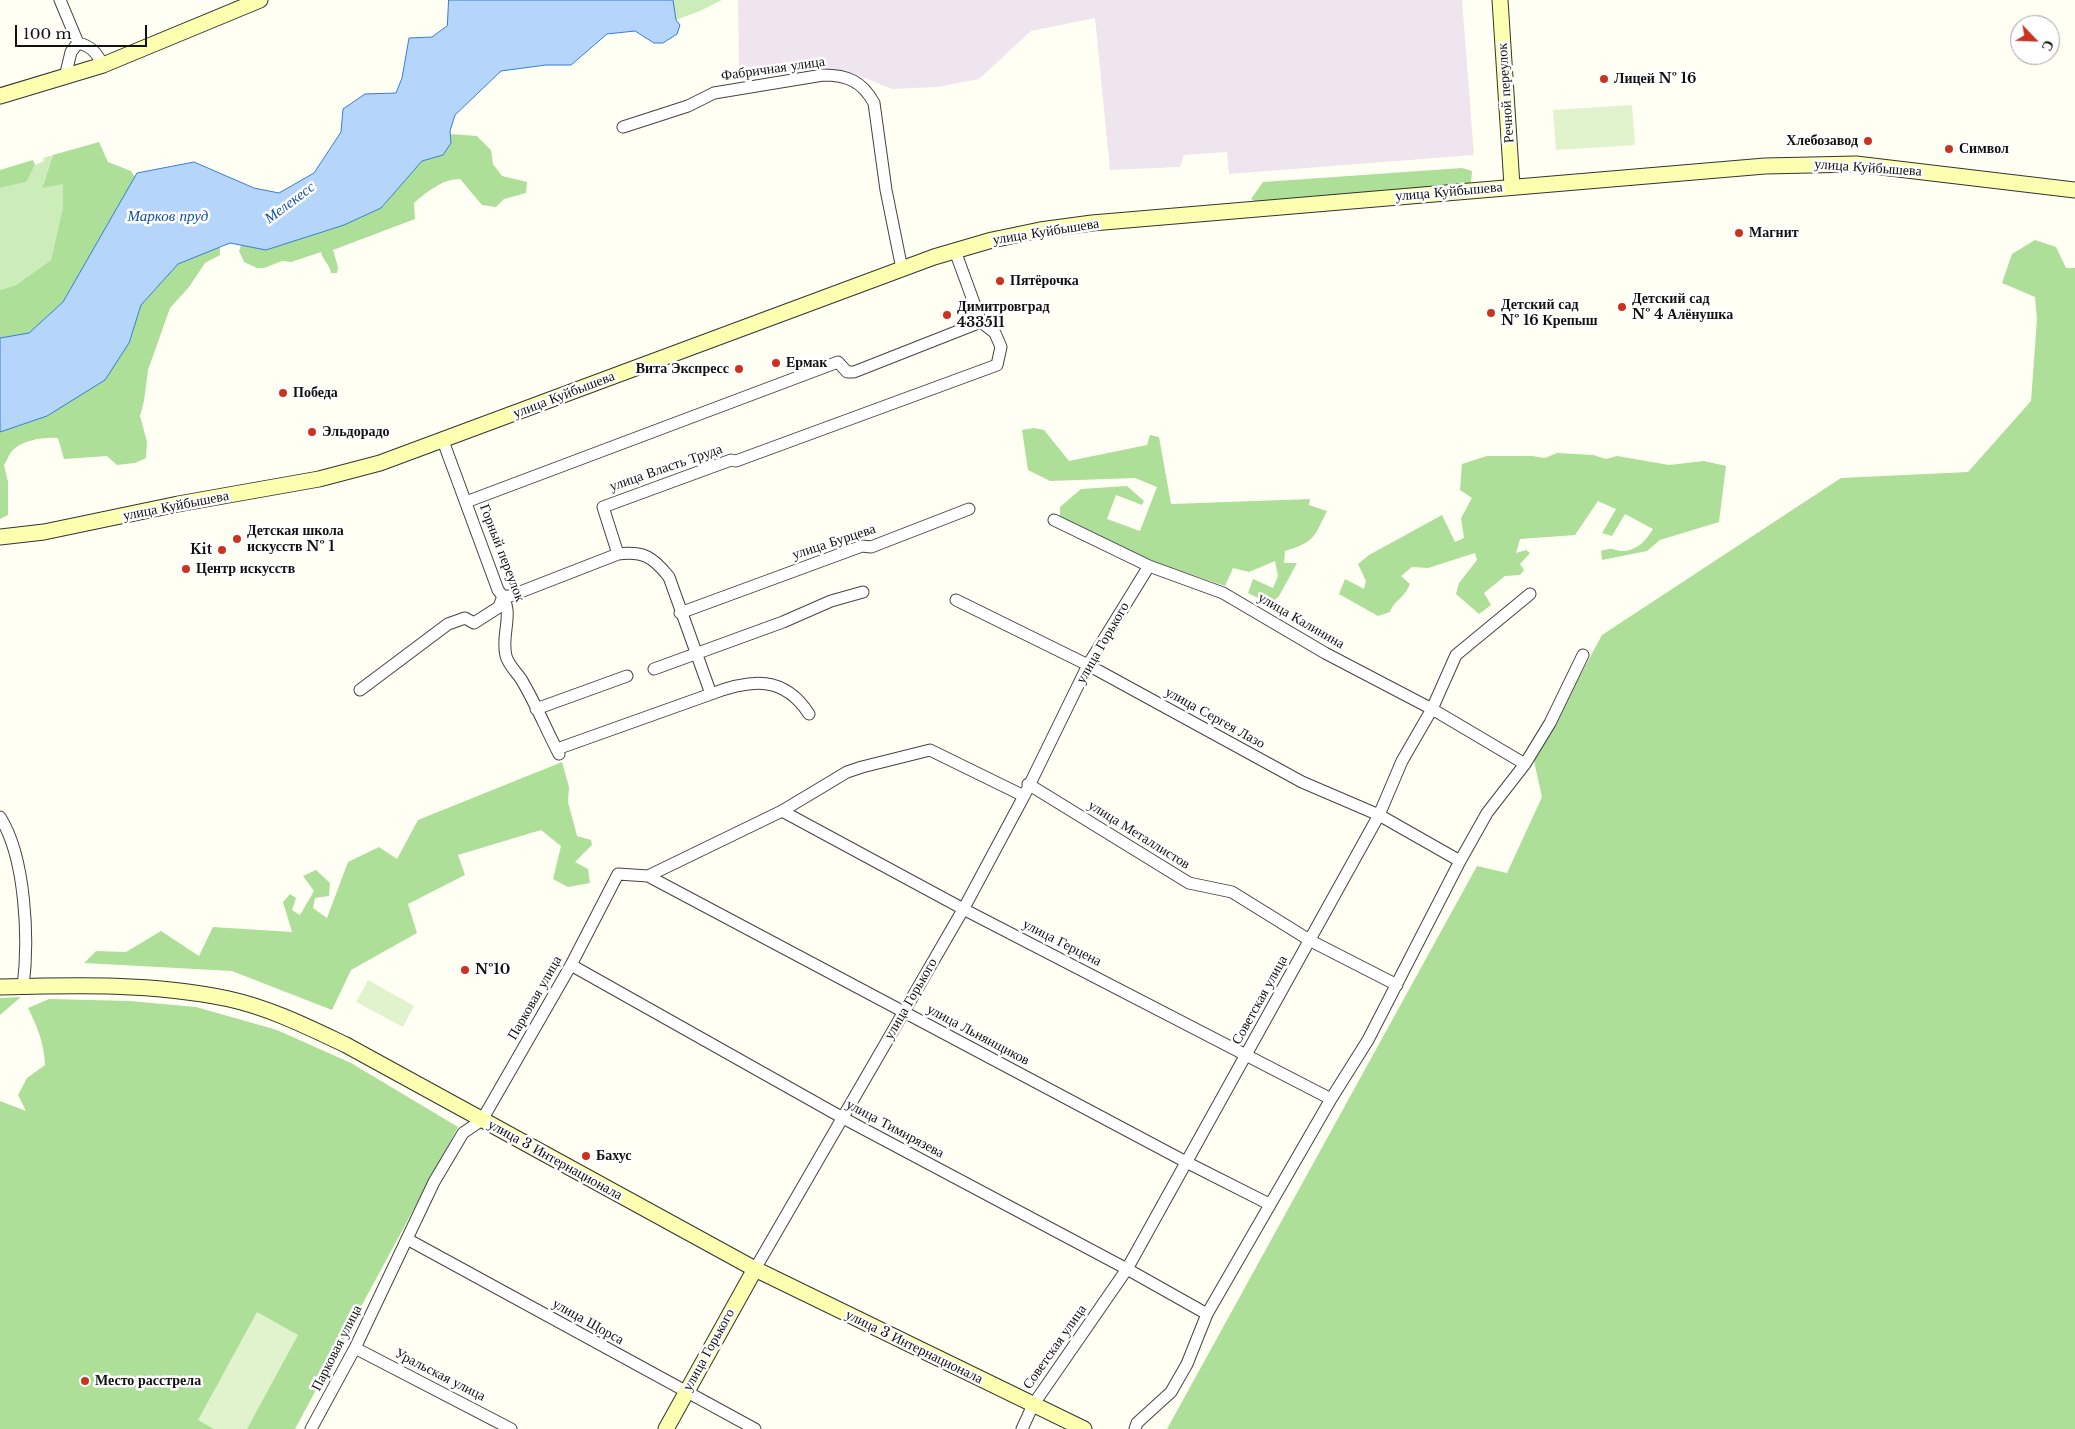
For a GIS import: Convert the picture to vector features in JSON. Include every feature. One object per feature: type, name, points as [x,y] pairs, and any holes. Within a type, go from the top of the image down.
[{"type":"main road","points":[[0,96],[103,65],[260,0]]},
{"type":"main road","name":"Речной переулок","points":[[1500,0],[1512,186]]},
{"type":"main road","name":"улица Куйбышева","points":[[0,537],[44,532],[178,504],[318,479],[380,463],[902,269],[992,240],[1040,230],[1092,223],[1756,166],[1821,164],[1881,166],[2075,190]]},
{"type":"main road","name":"улица 3 Интернационала","points":[[0,987],[110,985],[162,988],[230,1000],[288,1018],[346,1045],[755,1269],[1084,1429]]},
{"type":"main road","name":"улица Горького","points":[[666,1429],[755,1269]]},
{"type":"street","points":[[60,0],[78,43]]},
{"type":"street","points":[[78,43],[86,45],[95,51],[103,65]]},
{"type":"street","points":[[65,77],[71,52],[78,43]]},
{"type":"street","name":"Фабричная улица","points":[[623,127],[688,106],[714,93],[823,75],[840,75],[854,81],[868,91],[874,103],[886,190],[902,269]]},
{"type":"street","points":[[466,502],[838,362],[847,372],[854,372],[981,322],[955,251]]},
{"type":"street","name":"улица Власть Труда","points":[[618,554],[603,507],[731,460],[736,461],[997,365],[1002,347],[995,333],[981,322]]},
{"type":"street","name":"Горный переулок","points":[[443,441],[498,590],[503,596],[509,612],[504,638],[506,658],[521,679],[558,752],[711,694]]},
{"type":"street","name":"улица Бурцева","points":[[680,613],[862,546],[871,547],[969,509]]},
{"type":"street","name":"улица Калинина","points":[[1054,520],[1149,566],[1223,593],[1326,653],[1432,709],[1525,764]]},
{"type":"street","points":[[360,690],[448,624],[465,618],[474,623],[499,607],[503,596],[510,596],[618,554],[642,554],[658,563],[669,577],[680,613],[711,694],[744,685],[774,685],[799,699],[810,714]]},
{"type":"street","name":"улица Горького","points":[[755,1269],[964,908],[1024,796],[1028,784],[1088,665],[1149,566]]},
{"type":"street","points":[[654,669],[831,601],[863,592]]},
{"type":"street","name":"Советская улица","points":[[1022,1429],[1033,1405],[1127,1269],[1188,1163],[1379,815],[1402,761],[1432,709],[1456,655],[1530,594]]},
{"type":"street","name":"улица Сергея Лазо","points":[[956,600],[1088,665],[1302,782],[1379,815],[1460,861]]},
{"type":"street","points":[[1135,1429],[1137,1423],[1172,1392],[1187,1364],[1207,1314],[1330,1098],[1368,1040],[1460,861],[1487,813],[1525,764],[1550,723],[1583,655]]},
{"type":"street","points":[[536,710],[627,676]]},
{"type":"street","name":"Парковая улица","points":[[311,1429],[355,1348],[434,1182],[463,1133],[482,1120],[571,965],[618,874],[648,876],[782,811],[847,772],[862,766],[930,750],[1024,796]]},
{"type":"street","name":"улица Металлистов","points":[[1028,784],[1189,883],[1232,892],[1311,941],[1397,985]]},
{"type":"street","name":"улица Герцена","points":[[782,811],[1246,1056],[1330,1098]]},
{"type":"street","points":[[0,817],[5,825],[13,850],[26,917],[26,964],[23,987]]},
{"type":"street","name":"улица Льнянщиков","points":[[648,876],[1188,1163],[1269,1204]]},
{"type":"street","name":"улица Тимирязева","points":[[571,965],[843,1118],[1127,1269],[1207,1314]]},
{"type":"street","name":"улица Щорса","points":[[407,1239],[755,1429]]},
{"type":"street","name":"Уральская улица","points":[[355,1348],[511,1429]]},
{"type":"shaded area","points":[[738,0],[1462,0],[1474,155],[1229,174],[1227,152],[1184,155],[1180,167],[1110,170],[1095,18],[1031,31],[979,79],[937,87],[892,89],[845,70],[739,75]]},
{"type":"green space","points":[[673,0],[722,0],[676,20]]},
{"type":"green space","points":[[1632,105],[1635,145],[1556,150],[1553,110]]},
{"type":"green space","points":[[450,134],[477,136],[491,150],[493,164],[502,176],[527,182],[526,193],[504,199],[496,207],[482,205],[460,179],[447,181],[414,203],[415,219],[333,250],[338,267],[337,273],[331,273],[321,252],[291,262],[282,261],[264,268],[257,268],[244,262],[239,251],[241,245],[266,250],[344,225],[381,208],[422,161],[443,155],[451,143]]},
{"type":"green space","points":[[99,142],[108,162],[131,171],[135,177],[63,302],[29,333],[0,338],[0,290],[16,285],[51,260],[63,207],[63,184],[42,188],[53,155]]},
{"type":"green space","points":[[53,155],[42,187],[63,183],[63,207],[51,260],[16,285],[0,290],[0,188],[25,182],[35,165],[44,161],[43,158]]},
{"type":"green space","points":[[33,160],[35,165],[26,182],[0,188],[0,170]]},
{"type":"green space","points":[[1462,168],[1472,171],[1471,183],[1258,203],[1251,199],[1263,182]]},
{"type":"green space","points":[[2035,240],[2056,247],[2066,268],[2075,268],[2075,1429],[1167,1429],[1477,866],[1507,873],[1542,797],[1534,761],[1602,635],[1841,478],[1968,472],[2031,401],[2037,319],[2035,297],[2002,283],[2012,254]]},
{"type":"green space","points":[[220,247],[220,255],[205,263],[189,287],[170,308],[148,370],[140,416],[147,442],[146,458],[135,463],[117,465],[107,456],[64,459],[58,438],[46,438],[21,444],[12,451],[4,465],[8,482],[8,515],[0,519],[0,432],[47,416],[129,343],[141,305],[178,264]]},
{"type":"green space","points":[[1034,428],[1044,430],[1069,461],[1147,445],[1150,435],[1159,437],[1171,504],[1310,499],[1309,505],[1327,511],[1316,533],[1308,541],[1285,551],[1284,563],[1297,563],[1279,596],[1268,606],[1261,604],[1258,598],[1248,593],[1253,579],[1273,588],[1278,576],[1275,561],[1249,572],[1233,568],[1225,586],[1149,560],[1060,517],[1060,507],[1081,489],[1127,486],[1144,501],[1142,505],[1116,495],[1107,519],[1140,531],[1157,487],[1135,478],[1050,481],[1028,470],[1022,430]]},
{"type":"green space","points":[[1557,453],[1593,455],[1606,459],[1617,456],[1669,465],[1704,461],[1726,466],[1719,522],[1660,540],[1647,551],[1602,560],[1601,551],[1612,549],[1625,551],[1634,548],[1645,540],[1653,529],[1625,514],[1612,536],[1602,533],[1616,509],[1598,501],[1575,535],[1520,539],[1516,553],[1526,550],[1530,553],[1520,564],[1524,570],[1520,575],[1505,576],[1484,593],[1491,605],[1479,614],[1456,594],[1459,583],[1477,560],[1475,553],[1428,568],[1412,567],[1401,576],[1410,584],[1405,593],[1390,612],[1378,616],[1339,594],[1345,579],[1364,589],[1366,581],[1358,564],[1369,555],[1442,515],[1455,542],[1464,538],[1461,518],[1472,498],[1460,490],[1462,464],[1487,456],[1532,456],[1545,458]]},
{"type":"green space","points":[[562,762],[569,787],[568,802],[577,836],[591,840],[592,845],[575,862],[588,869],[590,883],[568,887],[553,879],[561,846],[541,830],[458,855],[465,875],[408,904],[417,933],[351,970],[332,1010],[232,971],[84,963],[96,951],[126,952],[161,931],[199,956],[213,927],[292,932],[283,902],[290,894],[296,898],[292,910],[300,915],[314,891],[303,876],[316,870],[330,883],[329,896],[315,898],[313,908],[327,918],[348,862],[379,847],[397,859],[418,820]]},
{"type":"green space","points":[[368,980],[414,1006],[403,1027],[356,1002]]},
{"type":"green space","points":[[21,997],[0,1015],[0,998]]},
{"type":"green space","points":[[49,999],[130,1001],[196,1007],[277,1030],[351,1063],[458,1127],[295,1429],[0,1429],[0,1101],[26,1111],[18,1095],[27,1078],[45,1065],[40,1036],[28,1008]]},
{"type":"green space","points":[[257,1312],[298,1335],[247,1429],[214,1429],[198,1420]]},
{"type":"water","name":"Марков пруд","points":[[449,0],[673,0],[676,20],[680,25],[677,34],[663,43],[654,43],[635,31],[607,34],[571,65],[546,65],[501,71],[455,115],[450,131],[451,143],[443,155],[422,161],[381,208],[344,225],[266,250],[230,243],[178,264],[141,305],[129,343],[105,380],[47,416],[0,432],[0,338],[29,333],[63,302],[137,173],[194,162],[254,188],[279,193],[314,173],[341,132],[343,109],[365,94],[396,93],[402,78],[409,38],[432,37],[447,26]]},
{"type":"place","name":"Лицей № 16","points":[[1604,79]]},
{"type":"place","name":"Хлебозавод","points":[[1868,141]]},
{"type":"place","name":"Символ","points":[[1949,149]]},
{"type":"place","name":"Магнит","points":[[1739,233]]},
{"type":"place","name":"Пятёрочка","points":[[1000,281]]},
{"type":"place","name":"Детский сад № 4 Алёнушка","points":[[1622,307]]},
{"type":"place","name":"Детский сад № 16 Крепыш","points":[[1491,313]]},
{"type":"place","name":"Димитровград 433511","points":[[947,315]]},
{"type":"place","name":"Ермак","points":[[776,363]]},
{"type":"place","name":"Вита Экспресс","points":[[739,369]]},
{"type":"place","name":"Победа","points":[[283,393]]},
{"type":"place","name":"Эльдорадо","points":[[312,432]]},
{"type":"place","name":"Детская школа искусств № 1","points":[[237,539]]},
{"type":"place","name":"Kit","points":[[222,550]]},
{"type":"place","name":"Центр искусств","points":[[186,569]]},
{"type":"place","name":"№10","points":[[465,970]]},
{"type":"place","name":"Бахус","points":[[586,1156]]},
{"type":"place","name":"Место расстрела","points":[[85,1381]]},
{"type":"water label","name":"Мелекесс","points":[[290,203]]}]
